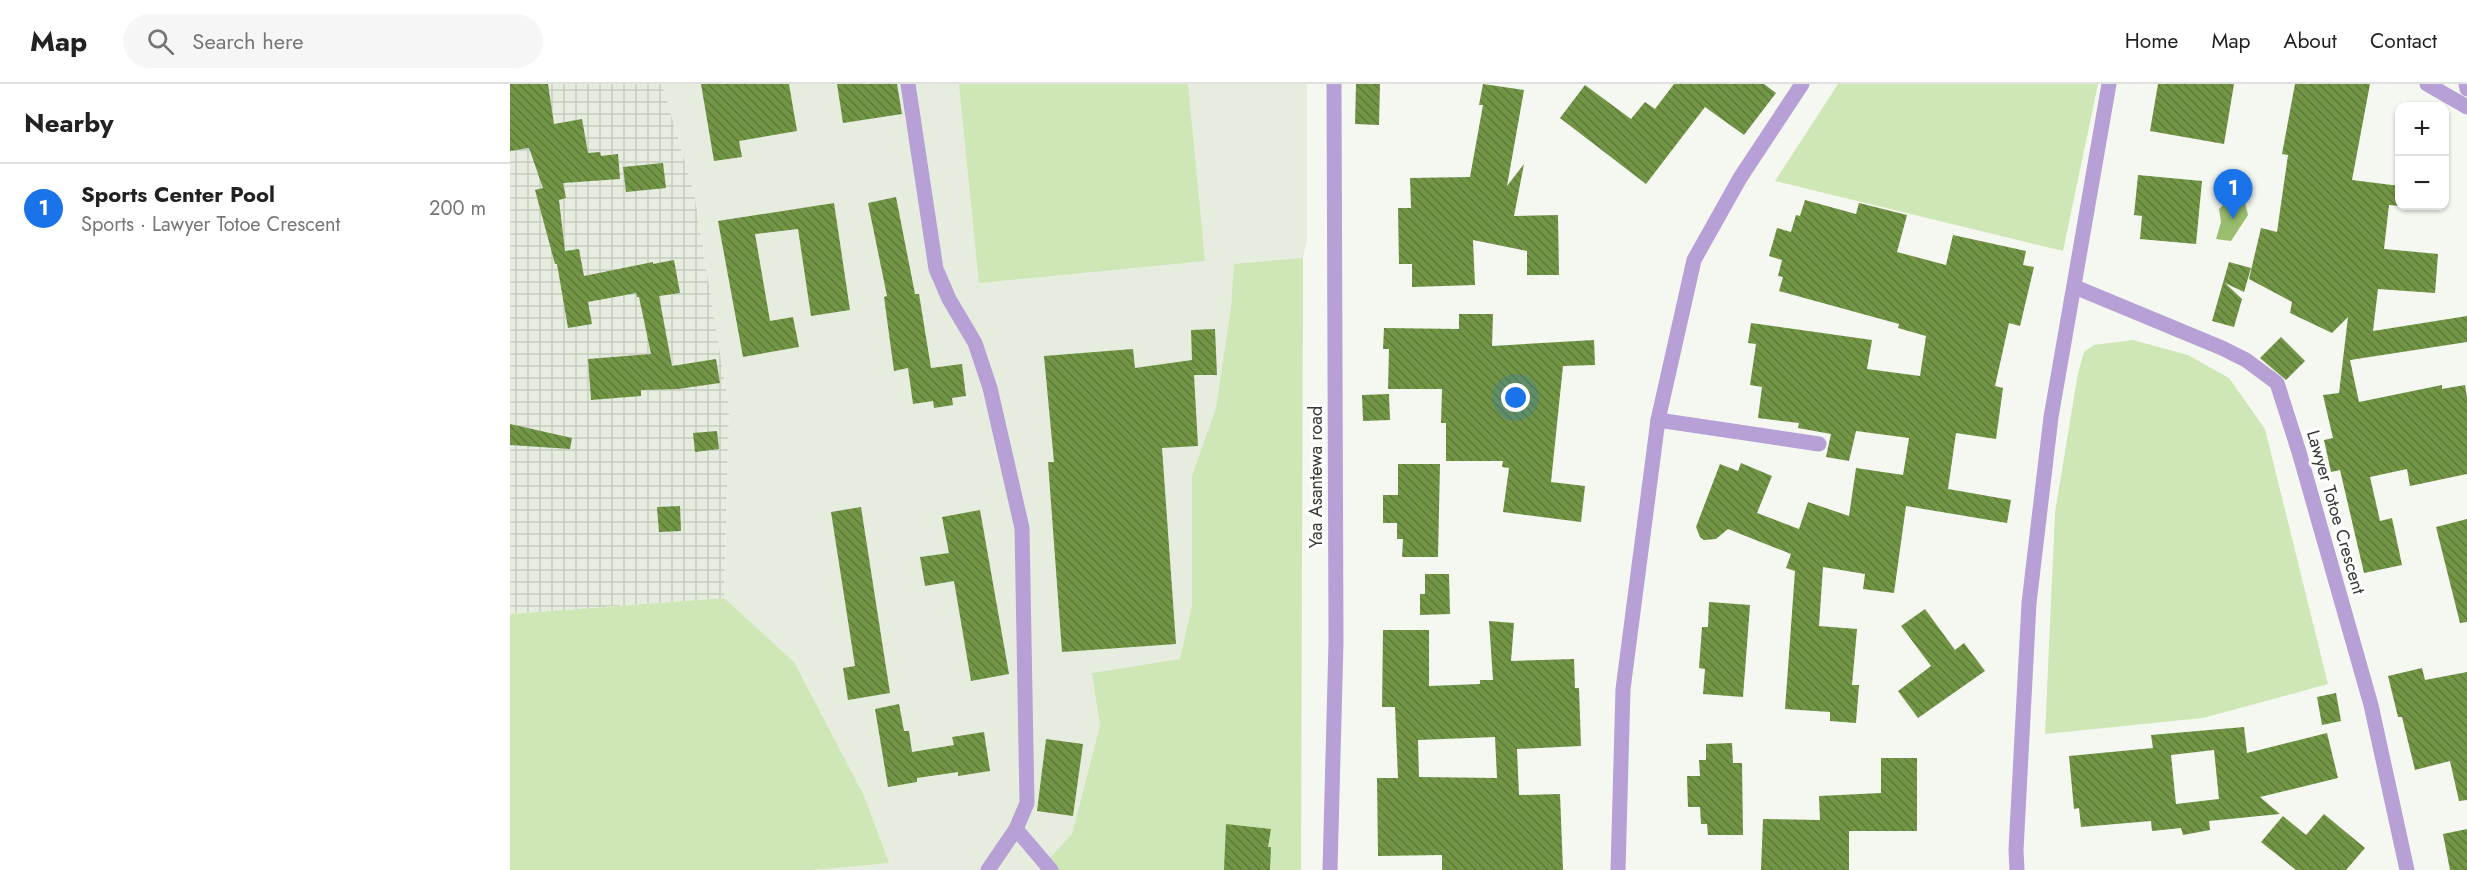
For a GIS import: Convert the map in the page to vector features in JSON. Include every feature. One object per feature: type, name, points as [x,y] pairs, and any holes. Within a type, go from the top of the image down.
[{"type":"street","points":[[908,84],[936,269],[949,299],[975,343],[990,388],[1022,528],[1028,803],[1016,829],[988,870]]},
{"type":"street","name":"Yaa Asantewa road","points":[[1330,870],[1336,642],[1334,84]]},
{"type":"street","points":[[1618,870],[1623,689],[1658,420],[1694,260],[1740,178],[1802,84]]},
{"type":"street","points":[[2017,870],[2016,850],[2029,603],[2051,417],[2109,84]]},
{"type":"street","points":[[2427,84],[2467,107]]},
{"type":"street","points":[[2466,84],[2467,89]]},
{"type":"street","name":"Lawyer Totoe Crescent","points":[[2075,287],[2222,348],[2246,360],[2277,383],[2371,705],[2407,870]]},
{"type":"street","points":[[1658,420],[1819,444]]},
{"type":"street","points":[[1016,829],[1051,870]]},
{"type":"shaded area","points":[[510,84],[662,84],[694,193],[729,408],[724,598],[510,614]]},
{"type":"shaded area","points":[[662,84],[1307,84],[1307,241],[1303,258],[1301,870],[755,870],[724,598],[729,408],[694,193]]},
{"type":"shaded area","points":[[959,84],[1188,84],[1205,261],[979,283]]},
{"type":"shaded area","points":[[1838,84],[2098,84],[2063,251],[1775,181]]},
{"type":"shaded area","points":[[2242,191],[2248,215],[2231,241],[2216,239],[2221,222],[2219,209]]},
{"type":"shaded area","points":[[1303,258],[1301,870],[1039,870],[1072,834],[1100,726],[1092,673],[1180,659],[1192,605],[1192,476],[1216,408],[1231,308],[1234,264]]},
{"type":"shaded area","points":[[2133,340],[2188,355],[2229,378],[2265,429],[2328,684],[2203,718],[2045,734],[2055,512],[2078,373],[2084,352],[2094,345]]},
{"type":"shaded area","points":[[724,598],[794,662],[864,796],[889,863],[813,870],[510,870],[510,614]]},
{"type":"building","points":[[510,84],[548,84],[554,124],[582,119],[588,153],[600,152],[601,156],[618,154],[620,179],[563,183],[566,198],[559,200],[565,251],[579,249],[584,276],[674,260],[680,293],[659,296],[672,366],[716,359],[720,383],[678,389],[641,390],[641,396],[591,400],[588,359],[651,354],[639,297],[636,293],[588,302],[592,324],[568,328],[557,264],[555,264],[535,190],[543,188],[529,148],[510,151]]},
{"type":"building","points":[[701,84],[789,84],[797,131],[739,141],[742,157],[714,161]]},
{"type":"building","points":[[837,84],[897,84],[902,114],[843,123]]},
{"type":"building","points":[[1356,84],[1380,84],[1379,125],[1355,124]]},
{"type":"building","points":[[1483,84],[1524,90],[1507,186],[1524,164],[1514,216],[1558,215],[1559,275],[1527,275],[1527,251],[1473,240],[1475,285],[1412,287],[1412,264],[1399,264],[1398,208],[1411,208],[1410,178],[1470,177],[1483,105],[1479,105]]},
{"type":"building","points":[[1674,84],[1764,84],[1776,93],[1744,135],[1705,107],[1646,184],[1560,118],[1585,85],[1631,119],[1645,102],[1655,109]]},
{"type":"building","points":[[2158,84],[2234,84],[2224,144],[2150,131]]},
{"type":"building","points":[[2295,84],[2370,84],[2352,180],[2395,185],[2395,206],[2389,205],[2384,249],[2438,254],[2435,293],[2378,289],[2373,331],[2467,316],[2467,342],[2350,360],[2359,402],[2442,385],[2442,389],[2465,385],[2467,474],[2410,486],[2407,469],[2370,477],[2380,521],[2392,518],[2402,565],[2364,573],[2340,470],[2331,472],[2324,440],[2333,438],[2323,395],[2339,393],[2348,317],[2332,333],[2290,313],[2292,302],[2249,279],[2261,228],[2277,232],[2288,155],[2282,154]]},
{"type":"building","points":[[663,163],[666,188],[626,192],[623,167]]},
{"type":"building","points":[[2138,175],[2202,181],[2196,244],[2140,239],[2142,216],[2134,215]]},
{"type":"building","points":[[896,197],[915,294],[919,294],[931,368],[962,364],[966,396],[952,398],[953,405],[934,408],[933,401],[913,404],[908,368],[894,371],[884,297],[887,296],[868,203]]},
{"type":"building","points":[[1805,200],[1856,214],[1859,203],[1907,215],[1897,252],[1946,265],[1953,235],[2026,251],[2023,265],[2034,267],[2020,326],[2009,323],[1995,386],[2003,388],[1996,439],[1956,433],[1948,489],[2011,500],[2007,523],[1906,506],[1894,593],[1863,589],[1865,574],[1823,567],[1819,626],[1857,629],[1852,685],[1859,685],[1856,723],[1830,721],[1830,712],[1785,709],[1795,571],[1786,568],[1791,554],[1728,529],[1716,539],[1704,540],[1700,537],[1696,527],[1720,464],[1738,471],[1741,463],[1772,476],[1757,513],[1799,529],[1808,502],[1849,516],[1856,468],[1903,475],[1909,438],[1856,431],[1849,461],[1826,457],[1831,434],[1798,428],[1799,423],[1758,418],[1762,387],[1750,385],[1756,344],[1748,343],[1751,323],[1872,340],[1867,369],[1920,376],[1926,336],[1898,328],[1899,324],[1779,291],[1783,277],[1778,276],[1782,260],[1769,256],[1777,228],[1791,232],[1796,215],[1800,216]]},
{"type":"building","points":[[834,203],[850,310],[811,316],[798,229],[755,234],[770,321],[793,317],[799,347],[743,357],[718,221]]},
{"type":"building","points":[[2229,262],[2251,268],[2244,292],[2225,283],[2242,299],[2234,327],[2212,321]]},
{"type":"building","points":[[1459,314],[1493,314],[1492,346],[1594,340],[1595,365],[1563,366],[1551,482],[1585,486],[1581,522],[1503,512],[1509,468],[1502,467],[1503,461],[1446,461],[1446,423],[1441,423],[1442,389],[1388,389],[1389,349],[1383,349],[1384,328],[1459,329]]},
{"type":"building","points":[[1215,329],[1217,375],[1194,375],[1198,446],[1162,448],[1176,644],[1062,652],[1048,462],[1054,462],[1044,356],[1133,349],[1135,368],[1192,360],[1191,330]]},
{"type":"building","points":[[2281,337],[2305,361],[2286,380],[2260,358]]},
{"type":"building","points":[[1389,394],[1390,420],[1363,421],[1362,395]]},
{"type":"building","points":[[510,424],[572,438],[570,449],[510,445]]},
{"type":"building","points":[[717,431],[719,449],[695,452],[693,433]]},
{"type":"building","points":[[1398,464],[1440,464],[1438,557],[1402,557],[1403,539],[1397,539],[1397,523],[1383,523],[1383,495],[1398,495]]},
{"type":"building","points":[[680,506],[681,531],[659,532],[657,507]]},
{"type":"building","points":[[861,507],[890,693],[848,700],[843,668],[855,666],[831,512]]},
{"type":"building","points":[[980,510],[1009,674],[971,681],[954,581],[925,586],[920,557],[949,553],[942,517]]},
{"type":"building","points":[[2467,519],[2467,622],[2460,623],[2436,527]]},
{"type":"building","points":[[1425,574],[1449,574],[1450,614],[1420,615],[1420,594],[1425,594]]},
{"type":"building","points":[[1709,602],[1750,605],[1743,697],[1703,694],[1705,669],[1699,668],[1702,627],[1708,627]]},
{"type":"building","points":[[1925,609],[1955,650],[1964,643],[1985,671],[1918,718],[1898,691],[1931,666],[1901,626]]},
{"type":"building","points":[[1489,621],[1514,623],[1511,661],[1574,659],[1575,688],[1579,688],[1581,746],[1517,749],[1519,795],[1560,794],[1563,870],[1442,870],[1442,855],[1378,856],[1377,778],[1398,778],[1395,707],[1382,707],[1383,630],[1429,630],[1429,686],[1480,684],[1480,680],[1493,680]],"holes":[[[1495,737],[1497,778],[1419,777],[1418,740]]]},
{"type":"building","points":[[2422,668],[2425,680],[2467,672],[2467,800],[2459,801],[2450,761],[2415,770],[2402,717],[2398,717],[2388,676]]},
{"type":"building","points":[[2336,693],[2341,721],[2322,725],[2317,697]]},
{"type":"building","points":[[899,704],[904,731],[909,731],[912,752],[954,745],[952,737],[984,732],[990,771],[958,776],[958,772],[917,778],[917,782],[888,787],[875,709]]},
{"type":"building","points":[[2244,727],[2247,753],[2327,733],[2338,778],[2260,797],[2280,814],[2209,821],[2210,830],[2183,835],[2181,828],[2152,831],[2151,821],[2081,827],[2079,808],[2074,809],[2069,756],[2153,748],[2151,735]],"holes":[[[2214,750],[2219,799],[2176,804],[2171,755]]]},
{"type":"building","points":[[1046,739],[1083,744],[1073,816],[1037,811]]},
{"type":"building","points":[[1732,743],[1733,763],[1742,763],[1743,835],[1708,835],[1707,824],[1701,824],[1700,807],[1688,807],[1687,776],[1700,776],[1699,760],[1706,760],[1706,744]]},
{"type":"building","points":[[1881,758],[1917,758],[1917,831],[1849,831],[1849,870],[1761,870],[1763,819],[1820,820],[1819,796],[1881,793]]},
{"type":"building","points":[[2324,814],[2365,848],[2346,870],[2296,870],[2261,842],[2283,816],[2306,835]]},
{"type":"building","points":[[1226,824],[1271,829],[1268,847],[1271,847],[1270,870],[1224,870]]},
{"type":"building","points":[[2467,829],[2467,870],[2450,870],[2443,834]]},
{"type":"place","name":"Sports Center Pool","points":[[2233,219]]}]
